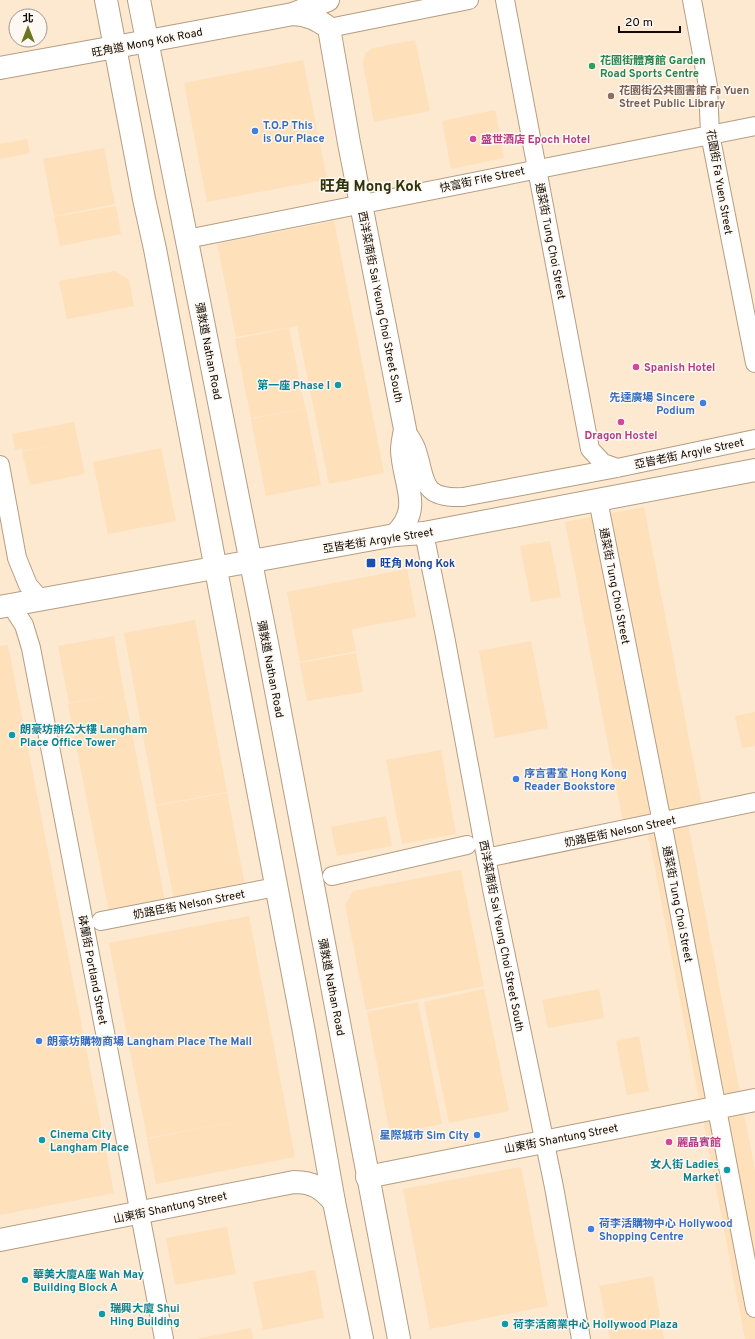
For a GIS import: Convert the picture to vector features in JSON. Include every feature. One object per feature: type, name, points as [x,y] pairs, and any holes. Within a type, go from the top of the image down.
[{"type":"main road","points":[[106,0],[144,199],[156,250],[334,1202],[362,1339]]},
{"type":"main road","name":"彌敦道 Nathan Road","points":[[139,0],[250,561],[399,1339]]},
{"type":"main road","name":"旺角道 Mong Kok Road","points":[[0,68],[293,14],[328,0]]},
{"type":"main road","name":"旺角道 Mong Kok Road","points":[[293,14],[304,15],[318,20],[329,28]]},
{"type":"main road","name":"西洋菜南街 Sai Yeung Choi Street South","points":[[329,28],[360,203],[405,429],[402,450],[411,504],[410,515],[405,526],[395,535]]},
{"type":"main road","name":"亞皆老街 Argyle Street","points":[[6,606],[395,535],[424,533],[755,470]]},
{"type":"main road","name":"山東街 Shantung Street","points":[[368,1177],[755,1100]]},
{"type":"main road","name":"山東街 Shantung Street","points":[[0,1240],[294,1182],[306,1182],[316,1186],[325,1192],[334,1202]]},
{"type":"street","points":[[329,28],[469,0]]},
{"type":"street","name":"通菜街 Tung Choi Street","points":[[505,0],[590,449],[603,463],[616,468]]},
{"type":"street","name":"花園街 Fa Yuen Street","points":[[692,0],[708,86],[710,134],[755,363]]},
{"type":"street","name":"快富街 Fife Street","points":[[187,239],[360,203],[755,126]]},
{"type":"street","name":"亞皆老街 Argyle Street","points":[[405,429],[416,448],[426,485],[431,491],[442,496],[463,497],[616,468],[755,439]]},
{"type":"street","points":[[0,465],[17,558],[28,585],[41,600]]},
{"type":"street","name":"通菜街 Tung Choi Street","points":[[598,500],[662,822],[755,1308]]},
{"type":"street","name":"西洋菜南街 Sai Yeung Choi Street South","points":[[424,533],[445,636],[486,858],[544,1141],[581,1339]]},
{"type":"street","name":"砵蘭街 Portland Street","points":[[6,606],[24,625],[31,648],[164,1339]]},
{"type":"street","name":"奶路臣街 Nelson Street","points":[[486,858],[755,802]]},
{"type":"street","points":[[332,876],[467,845]]},
{"type":"street","name":"奶路臣街 Nelson Street","points":[[101,921],[276,888]]},
{"type":"shaded area","points":[[415,40],[430,111],[374,122],[363,63],[365,53],[373,48]]},
{"type":"shaded area","points":[[303,60],[327,179],[207,202],[184,83]]},
{"type":"shaded area","name":"盛世酒店 Epoch Hotel","points":[[495,110],[504,158],[451,169],[442,121]]},
{"type":"shaded area","points":[[27,139],[30,153],[0,159],[0,144]]},
{"type":"shaded area","points":[[104,148],[115,204],[54,216],[43,159]]},
{"type":"shaded area","points":[[116,206],[121,234],[60,246],[54,217]]},
{"type":"shaded area","name":"第一座 Phase I","points":[[334,221],[384,473],[329,484],[297,326],[236,337],[217,244]]},
{"type":"shaded area","points":[[115,271],[129,280],[134,306],[67,319],[59,281]]},
{"type":"shaded area","points":[[289,328],[305,408],[251,418],[235,339]]},
{"type":"shaded area","points":[[306,408],[321,485],[266,496],[251,419]]},
{"type":"shaded area","points":[[74,422],[85,474],[30,485],[22,452],[58,444],[23,451],[22,448],[15,450],[12,434]]},
{"type":"shaded area","points":[[161,448],[176,521],[108,534],[93,462]]},
{"type":"shaded area","name":"女人街 Ladies Market","points":[[644,507],[705,821],[688,824],[755,1170],[755,1339],[745,1339],[648,833],[626,837],[565,522]]},
{"type":"shaded area","points":[[550,541],[561,597],[531,602],[520,546]]},
{"type":"shaded area","points":[[407,569],[416,617],[352,629],[356,651],[300,662],[287,592]]},
{"type":"shaded area","points":[[195,620],[227,792],[156,805],[124,633]]},
{"type":"shaded area","points":[[114,636],[124,693],[69,703],[58,646]]},
{"type":"shaded area","points":[[531,641],[548,728],[495,738],[479,651]]},
{"type":"shaded area","name":"朗豪坊購物商場 Langham Place The Mall","points":[[8,645],[114,1193],[0,1215],[0,646]]},
{"type":"shaded area","points":[[356,653],[363,692],[307,701],[300,663]]},
{"type":"shaded area","points":[[124,693],[165,901],[109,912],[68,704]]},
{"type":"shaded area","points":[[755,712],[755,746],[742,748],[735,716]]},
{"type":"shaded area","points":[[441,750],[456,834],[402,844],[386,760]]},
{"type":"shaded area","points":[[227,793],[245,886],[174,900],[156,806]]},
{"type":"shaded area","points":[[386,816],[392,846],[337,856],[331,827]]},
{"type":"shaded area","points":[[461,870],[484,986],[366,1010],[345,905],[353,891]]},
{"type":"shaded area","points":[[249,916],[295,1157],[156,1184],[147,1139],[256,1118],[147,1138],[109,943]]},
{"type":"shaded area","points":[[484,989],[509,1111],[449,1123],[424,1002]]},
{"type":"shaded area","points":[[599,989],[604,1018],[548,1028],[542,1000]]},
{"type":"shaded area","points":[[418,1002],[442,1124],[390,1134],[367,1012]]},
{"type":"shaded area","points":[[639,1036],[649,1091],[627,1095],[616,1041]]},
{"type":"shaded area","points":[[521,1167],[548,1306],[430,1329],[403,1189]]},
{"type":"shaded area","points":[[227,1227],[236,1274],[175,1285],[166,1238]]},
{"type":"shaded area","points":[[315,1270],[324,1318],[263,1330],[253,1282]]},
{"type":"shaded area","points":[[653,1276],[664,1339],[610,1339],[599,1286]]},
{"type":"shaded area","points":[[251,1328],[253,1339],[196,1339]]},
{"type":"place","name":"花園街體育館 Garden Road Sports Centre","points":[[592,66]]},
{"type":"place","name":"花園街公共圖書館 Fa Yuen Street Public Library","points":[[611,96]]},
{"type":"place","name":"T.O.P This is Our Place","points":[[255,131]]},
{"type":"place","name":"盛世酒店 Epoch Hotel","points":[[473,139]]},
{"type":"place","name":"Spanish Hotel","points":[[636,367]]},
{"type":"place","name":"第一座 Phase I","points":[[338,385]]},
{"type":"place","name":"先達廣場 Sincere Podium","points":[[703,403]]},
{"type":"place","name":"Dragon Hostel","points":[[621,422]]},
{"type":"place","name":"旺角 Mong Kok","points":[[371,563]]},
{"type":"place","name":"朗豪坊辦公大樓 Langham Place Office Tower","points":[[12,735]]},
{"type":"place","name":"序言書室 Hong Kong Reader Bookstore","points":[[516,779]]},
{"type":"place","name":"朗豪坊購物商場 Langham Place The Mall","points":[[39,1041]]},
{"type":"place","name":"星際城市 Sim City","points":[[477,1135]]},
{"type":"place","name":"Cinema City Langham Place","points":[[42,1140]]},
{"type":"place","name":"麗晶賓館","points":[[669,1142]]},
{"type":"place","name":"女人街 Ladies Market","points":[[727,1170]]},
{"type":"place","name":"荷李活購物中心 Hollywood Shopping Centre","points":[[591,1229]]},
{"type":"place","name":"華美大廈A座 Wah May Building Block A","points":[[25,1280]]},
{"type":"place","name":"瑞興大廈 Shui Hing Building","points":[[102,1314]]},
{"type":"place","name":"荷李活商業中心 Hollywood Plaza","points":[[505,1324]]},
{"type":"district","name":"旺角 Mong Kok","points":[[371,186]]}]
